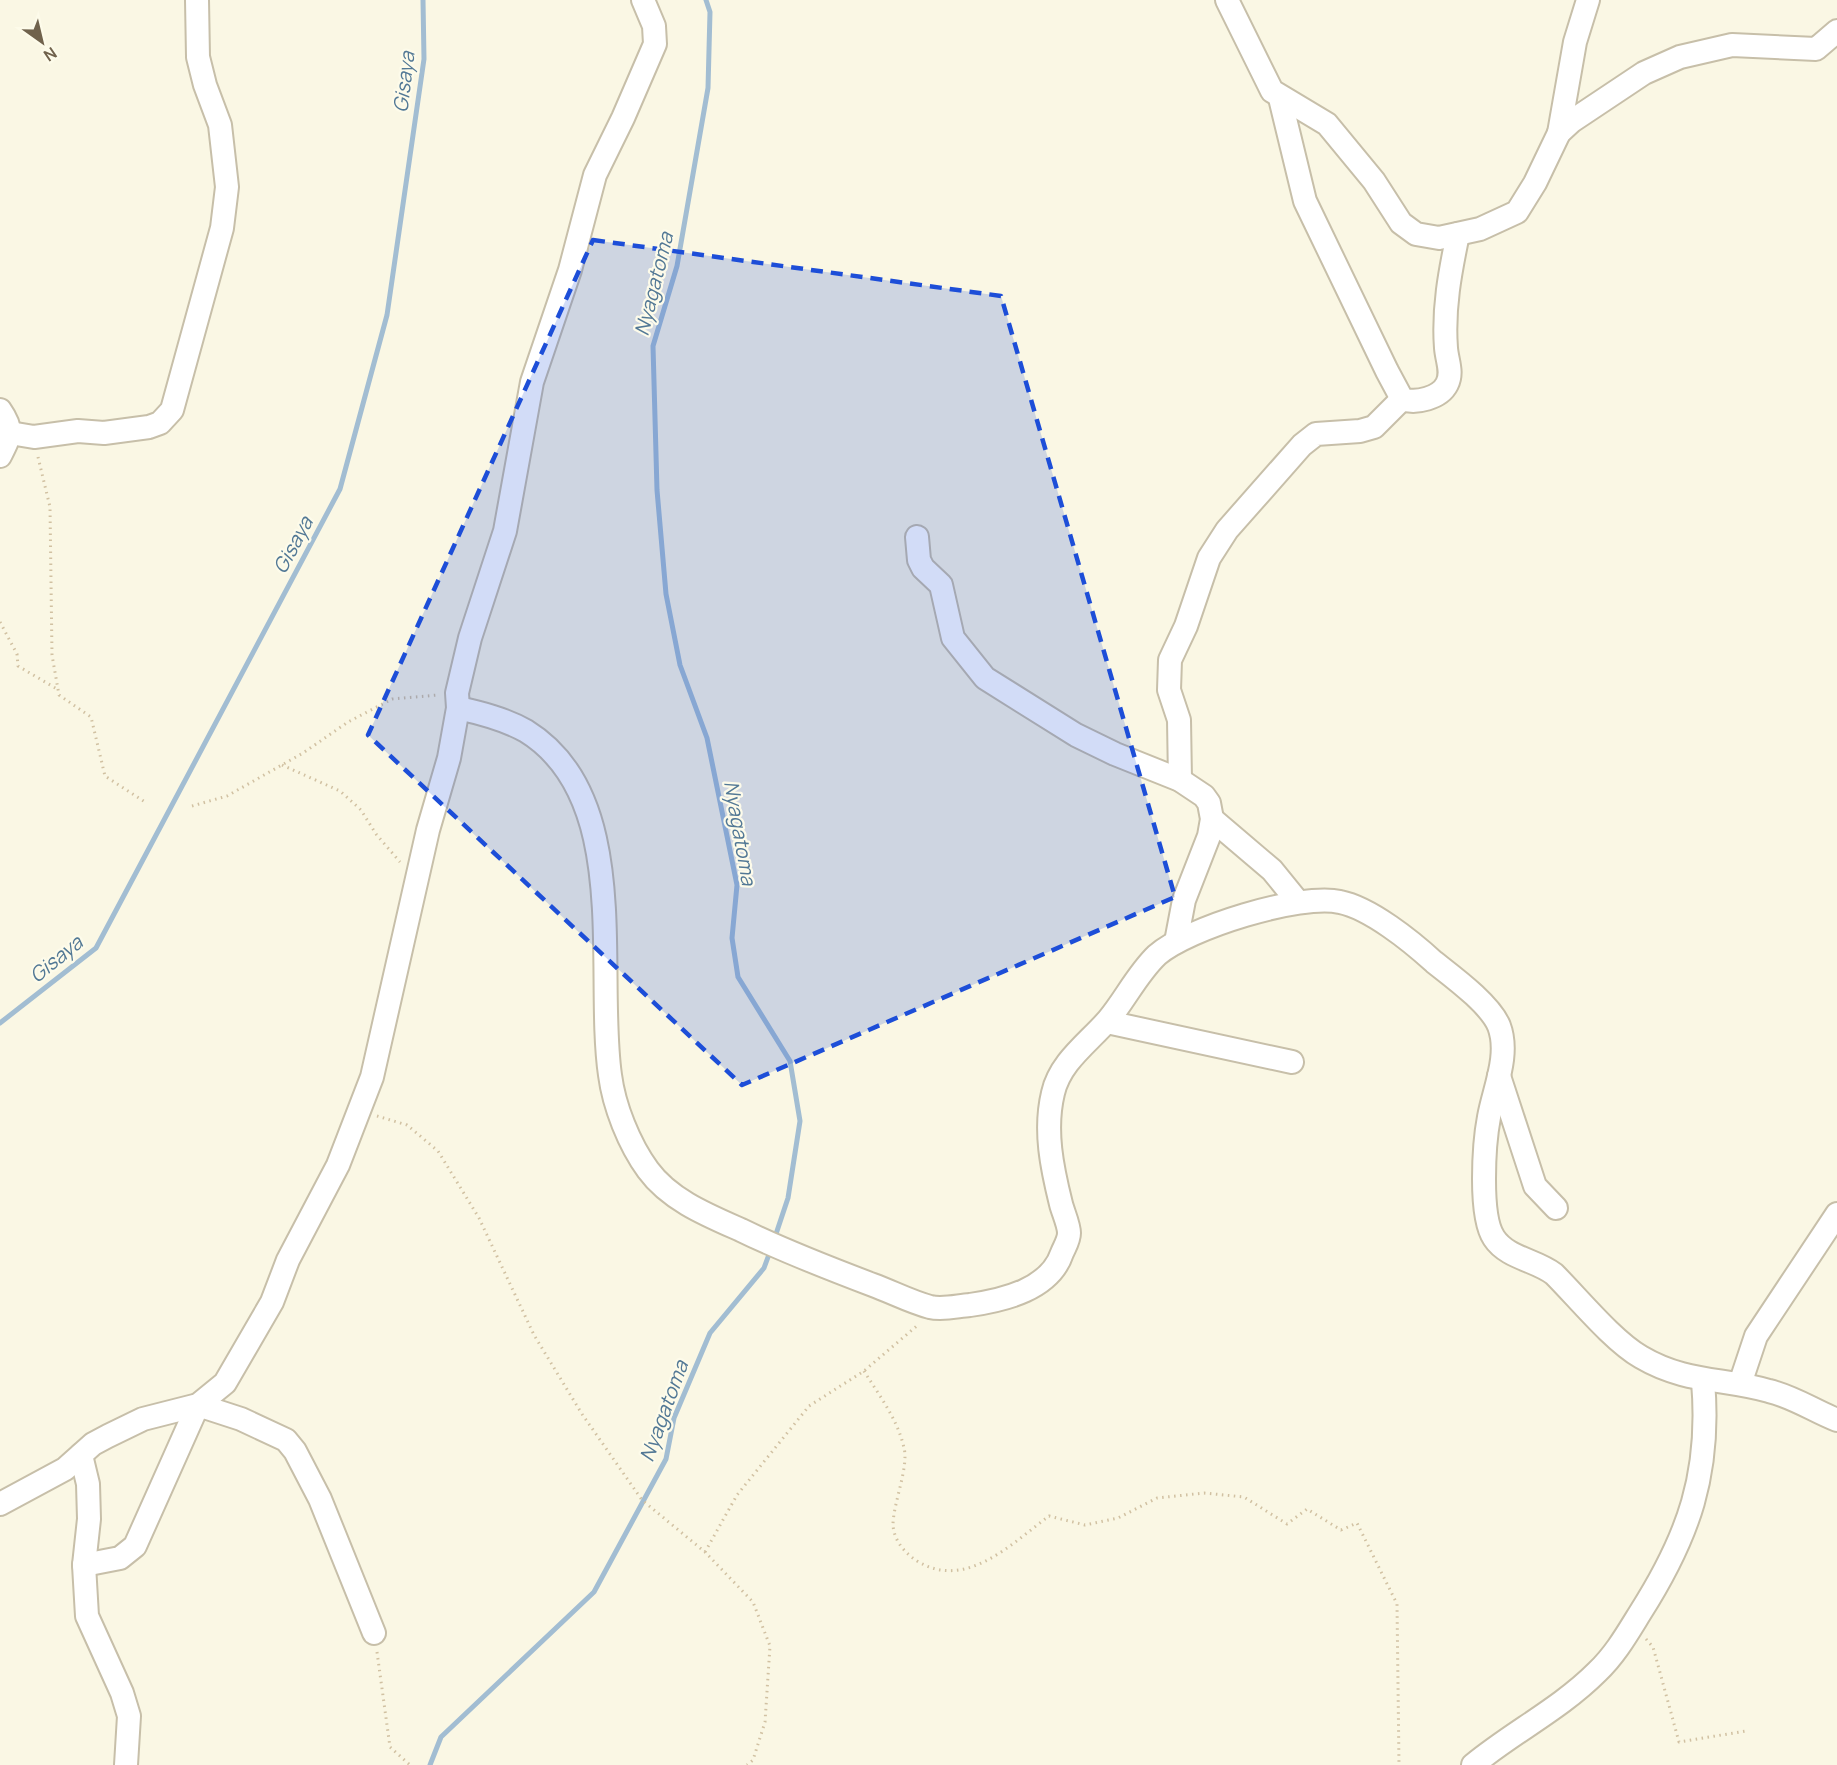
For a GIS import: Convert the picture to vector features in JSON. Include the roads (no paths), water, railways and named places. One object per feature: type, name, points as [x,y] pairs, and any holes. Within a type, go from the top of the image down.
[{"type":"street","points":[[10,433],[34,437],[78,431],[104,433],[155,426],[165,419],[177,397],[222,228],[227,187],[220,126],[205,85],[198,57],[197,0]]},
{"type":"street","points":[[84,1565],[120,1558],[135,1546],[198,1405],[229,1377],[273,1302],[288,1260],[328,1188],[372,1077],[428,830],[449,758],[470,638],[505,531],[532,382],[570,270],[595,175],[655,44],[654,26],[643,0]]},
{"type":"street","points":[[1227,0],[1267,85],[1280,98],[1327,124],[1374,181],[1401,223],[1416,234],[1438,238],[1495,223],[1517,212],[1535,183],[1559,133],[1575,42],[1588,0]]},
{"type":"street","points":[[1559,133],[1572,120],[1644,73],[1680,57],[1732,45],[1816,49],[1837,31]]},
{"type":"street","points":[[1280,98],[1305,201],[1402,399],[1408,401],[1431,397],[1446,386],[1450,374],[1444,325],[1458,234]]},
{"type":"street","points":[[1180,780],[1179,720],[1169,690],[1170,660],[1186,626],[1209,558],[1227,530],[1302,445],[1316,434],[1360,431],[1374,427],[1402,399]]},
{"type":"street","points":[[0,410],[9,422],[10,433],[0,456]]},
{"type":"street","points":[[917,537],[919,560],[922,568],[940,585],[953,638],[985,678],[1076,735],[1115,754],[1180,780],[1204,796],[1209,803],[1212,819],[1209,836],[1184,900],[1176,942]]},
{"type":"street","points":[[458,701],[527,732],[543,745],[567,774],[586,810],[603,875],[609,1073],[614,1096],[633,1144],[649,1172],[673,1196],[742,1232],[936,1309],[992,1302],[1036,1286],[1058,1266],[1069,1232],[1053,1173],[1048,1136],[1053,1090],[1068,1062],[1107,1022],[1139,976],[1159,954],[1176,942],[1241,917],[1298,902],[1316,899],[1345,902],[1414,944],[1478,1000],[1501,1029],[1499,1076],[1489,1117],[1487,1139],[1485,1184],[1491,1234],[1506,1249],[1544,1266],[1554,1274],[1639,1356],[1679,1375],[1703,1381],[1740,1384],[1797,1399],[1837,1420]]},
{"type":"street","points":[[1212,819],[1272,870],[1298,902]]},
{"type":"street","points":[[1107,1022],[1292,1062]]},
{"type":"street","points":[[1499,1076],[1535,1186],[1556,1208]]},
{"type":"street","points":[[1740,1384],[1756,1336],[1837,1214]]},
{"type":"street","points":[[1473,1765],[1566,1699],[1598,1672],[1616,1651],[1667,1568],[1693,1504],[1702,1472],[1706,1437],[1703,1381]]},
{"type":"street","points":[[0,1504],[65,1469],[93,1444],[132,1424],[173,1410],[198,1405],[241,1419],[286,1440],[296,1451],[320,1499],[374,1633]]},
{"type":"street","points":[[81,1455],[88,1484],[89,1518],[84,1565],[87,1616],[122,1693],[129,1716],[126,1765]]},
{"type":"waterway","name":"Gisaya","points":[[0,1023],[96,948],[340,489],[387,315],[424,59],[423,0]]},
{"type":"waterway","name":"Nyagatoma","points":[[706,0],[710,12],[708,88],[677,266],[653,346],[657,490],[666,594],[680,665],[707,738],[737,885],[732,938],[738,977],[790,1061],[800,1121],[788,1198],[774,1240]]},
{"type":"waterway","name":"Nyagatoma","points":[[430,1765],[441,1737],[594,1592],[666,1459],[674,1418],[710,1333],[764,1268],[771,1249]]}]
